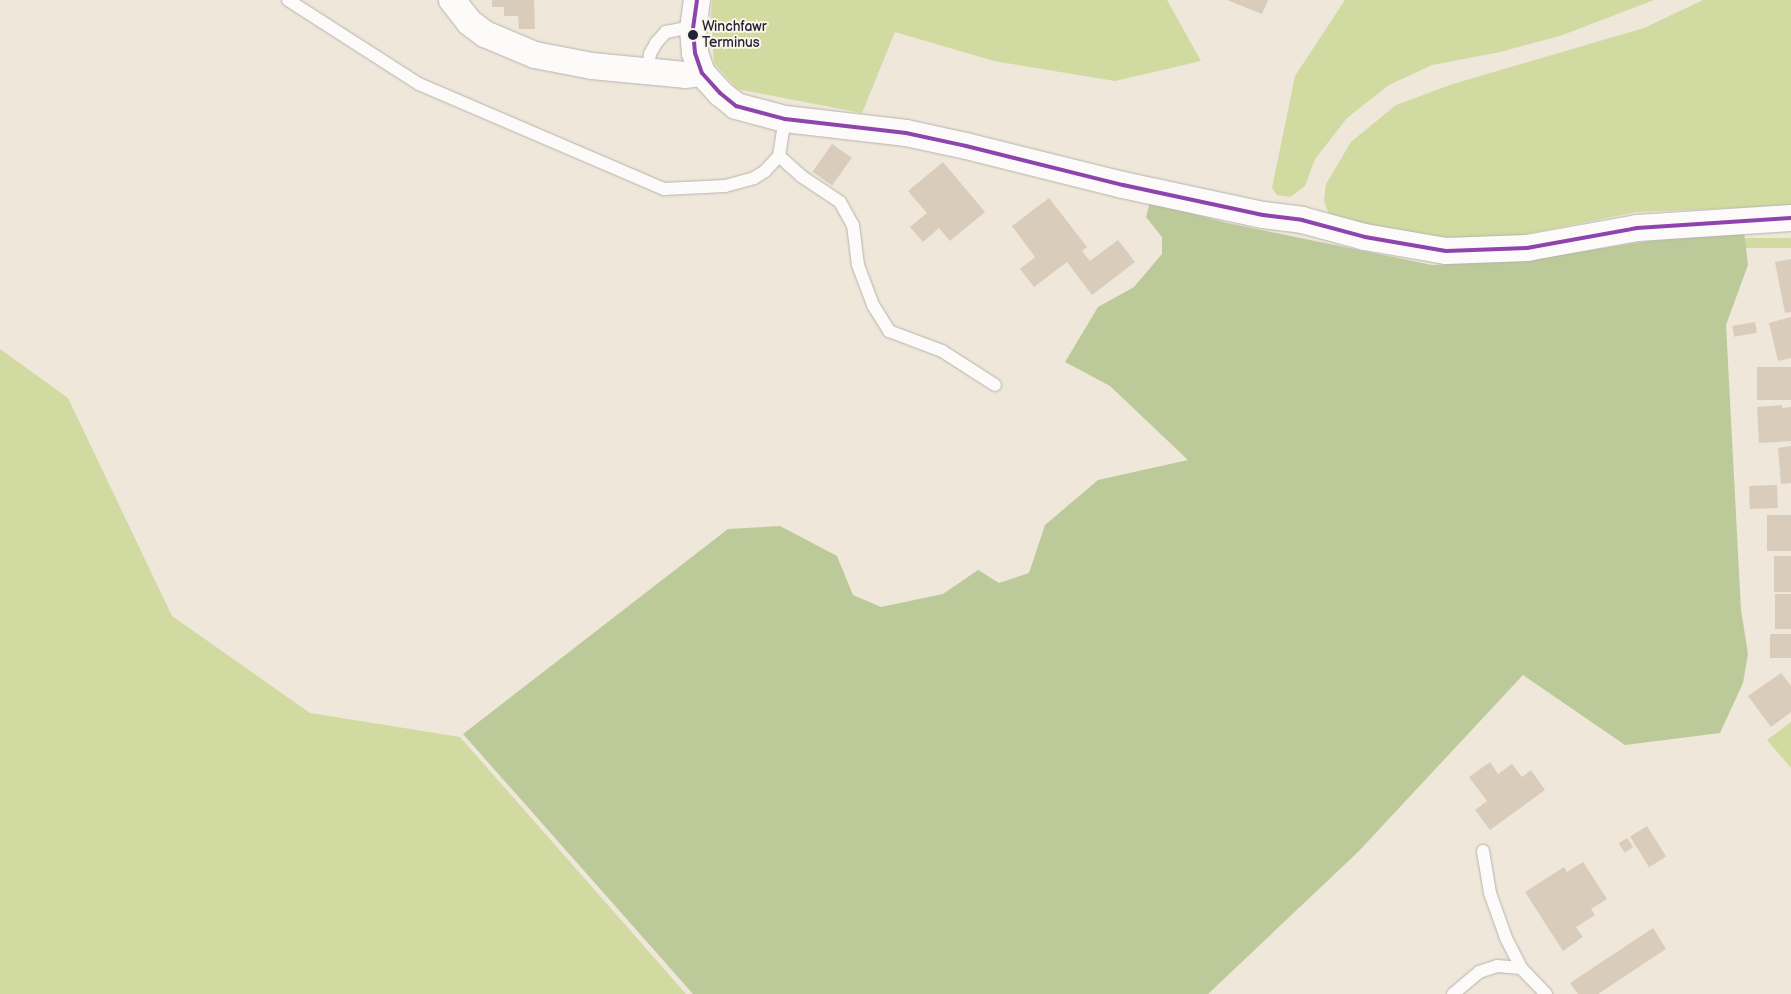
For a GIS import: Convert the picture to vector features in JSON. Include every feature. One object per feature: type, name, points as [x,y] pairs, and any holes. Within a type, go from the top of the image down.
[{"type":"street","points":[[452,0],[469,22],[485,34],[535,55],[592,66],[685,75],[702,73]]},
{"type":"street","points":[[697,0],[693,30],[695,53],[702,73],[720,93],[736,106],[785,119],[906,133],[1123,185],[1263,215],[1302,220],[1365,237],[1446,251],[1527,248],[1637,228],[1791,218]]},
{"type":"lane","points":[[288,0],[420,84],[664,189],[732,184],[754,178],[765,171],[779,156],[785,119]]},
{"type":"lane","points":[[648,72],[648,59],[656,43],[666,32],[693,30]]},
{"type":"lane","points":[[779,156],[801,176],[840,202],[853,225],[858,265],[873,305],[889,332],[942,351],[995,385]]},
{"type":"lane","points":[[1483,851],[1490,893],[1506,938],[1521,968],[1546,994]]},
{"type":"lane","points":[[1453,994],[1479,972],[1497,966],[1521,968]]},
{"type":"green space","points":[[712,0],[1167,0],[1201,61],[1115,81],[994,61],[895,32],[862,113],[737,89],[714,63]]},
{"type":"green space","points":[[1345,0],[1654,0],[1560,36],[1500,52],[1432,65],[1389,85],[1347,118],[1315,159],[1305,186],[1290,197],[1277,195],[1272,188],[1295,76]]},
{"type":"green space","points":[[1703,0],[1791,0],[1791,206],[1637,212],[1522,235],[1469,239],[1412,234],[1353,224],[1329,214],[1324,201],[1326,184],[1351,142],[1396,105],[1453,84],[1644,28]]},
{"type":"green space","points":[[1150,202],[1227,223],[1432,265],[1528,260],[1648,241],[1744,232],[1748,265],[1726,325],[1741,610],[1748,654],[1743,683],[1720,733],[1625,745],[1523,675],[1358,852],[1208,994],[693,994],[463,734],[728,529],[780,526],[837,556],[853,595],[881,607],[943,594],[978,570],[999,583],[1029,573],[1045,525],[1098,480],[1188,460],[1110,386],[1065,362],[1098,307],[1134,287],[1162,254],[1162,237],[1146,217]]},
{"type":"green space","points":[[1745,238],[1791,238],[1791,248],[1745,248]]},
{"type":"green space","points":[[0,349],[68,398],[172,616],[310,713],[460,737],[686,994],[0,994]]},
{"type":"green space","points":[[1791,722],[1791,768],[1767,740]]},
{"type":"building","points":[[492,0],[534,0],[535,29],[519,29],[518,16],[504,16],[504,7],[492,7]]},
{"type":"building","points":[[1227,0],[1268,0],[1262,14]]},
{"type":"building","points":[[832,144],[852,158],[832,186],[812,172]]},
{"type":"building","points":[[943,162],[985,212],[950,241],[939,228],[923,242],[910,227],[927,213],[908,191]]},
{"type":"building","points":[[1049,198],[1087,247],[1082,251],[1090,261],[1118,240],[1135,262],[1092,295],[1067,262],[1034,287],[1020,269],[1035,257],[1012,226]]},
{"type":"building","points":[[1791,259],[1791,312],[1785,313],[1775,262]]},
{"type":"building","points":[[1791,317],[1791,358],[1778,361],[1769,323]]},
{"type":"building","points":[[1755,322],[1757,333],[1734,337],[1732,326]]},
{"type":"building","points":[[1757,367],[1791,367],[1791,400],[1757,400]]},
{"type":"building","points":[[1782,405],[1782,408],[1791,407],[1791,441],[1759,443],[1757,407]]},
{"type":"building","points":[[1791,446],[1791,483],[1781,484],[1778,448]]},
{"type":"building","points":[[1777,485],[1778,508],[1750,509],[1749,486]]},
{"type":"building","points":[[1767,515],[1791,515],[1791,551],[1767,551]]},
{"type":"building","points":[[1774,556],[1791,556],[1791,592],[1774,592]]},
{"type":"building","points":[[1775,594],[1791,594],[1791,629],[1775,629]]},
{"type":"building","points":[[1770,634],[1791,634],[1791,658],[1770,658]]},
{"type":"building","points":[[1781,673],[1791,686],[1791,712],[1771,727],[1748,696]]},
{"type":"building","points":[[1490,762],[1498,774],[1512,764],[1522,777],[1531,770],[1545,790],[1490,830],[1475,810],[1487,801],[1469,777]]},
{"type":"building","points":[[1647,826],[1666,857],[1649,867],[1630,837]]},
{"type":"building","points":[[1627,838],[1633,847],[1625,853],[1619,844]]},
{"type":"building","points":[[1583,862],[1607,899],[1591,909],[1595,915],[1576,927],[1583,937],[1563,951],[1525,892],[1564,867],[1567,872]]},
{"type":"building","points":[[1653,928],[1666,949],[1598,994],[1578,994],[1570,983]]},
{"type":"transit line","points":[[697,0],[693,30],[695,53],[702,73],[720,93],[736,106],[785,119],[906,133],[1123,185],[1263,215],[1302,220],[1365,237],[1446,251],[1527,248],[1637,228],[1791,218]]},
{"type":"place","name":"Winchfawr Terminus","points":[[693,35]]}]
